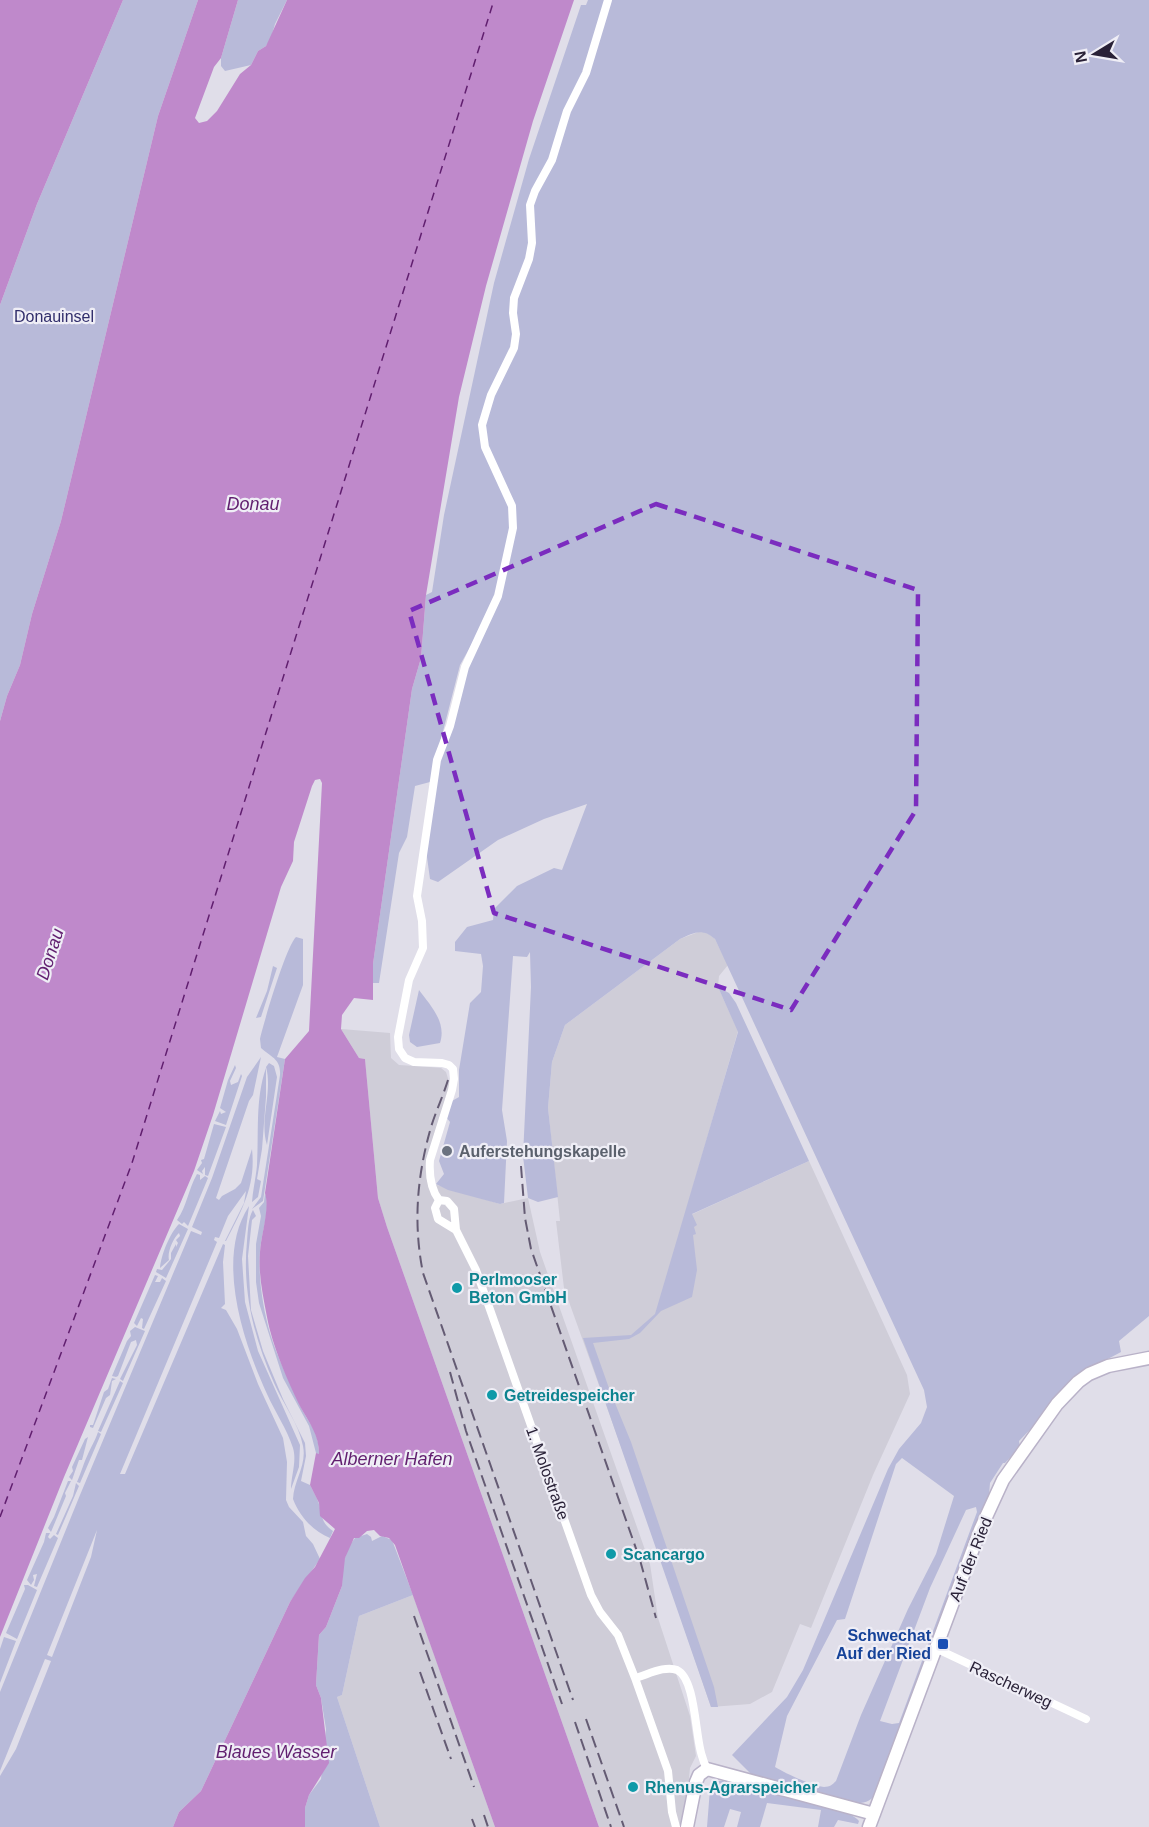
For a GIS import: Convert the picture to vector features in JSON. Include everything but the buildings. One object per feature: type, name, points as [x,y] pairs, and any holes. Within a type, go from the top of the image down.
[{"type":"main road","name":"Auf der Ried","points":[[869,1827],[980,1530],[1003,1480],[1069,1390],[1089,1374],[1108,1366],[1149,1358]]},
{"type":"main road","points":[[687,1827],[696,1782],[699,1774],[707,1769],[874,1814]]},
{"type":"street","points":[[439,1200],[431,1183],[430,1160],[452,1090],[453,1070],[442,1063],[414,1062],[405,1059],[399,1049],[398,1037],[409,980],[423,948],[422,921],[417,896],[437,760],[450,726],[465,667],[498,596],[513,528],[512,506],[485,447],[482,425],[488,402],[514,348],[516,334],[513,313],[514,298],[529,258],[532,243],[530,205],[554,154],[567,111],[586,73],[608,0]]},
{"type":"street","name":"1. Molostraße","points":[[456,1230],[438,1219],[435,1208],[439,1200],[447,1201],[452,1205],[456,1215],[456,1230],[476,1270],[591,1595],[600,1612],[618,1635],[635,1678],[668,1771],[672,1812],[676,1827]]},
{"type":"street","name":"Rascherweg","points":[[935,1648],[1086,1719]]},
{"type":"street","points":[[635,1678],[668,1669],[681,1673],[689,1690],[701,1755],[707,1769]]},
{"type":"highlighted area","points":[[656,504],[918,590],[916,810],[791,1010],[494,913],[409,611]]},
{"type":"shaded area","points":[[701,931],[715,939],[728,965],[719,976],[718,987],[738,1031],[684,1218],[809,1161],[907,1375],[910,1394],[873,1475],[811,1628],[800,1624],[772,1692],[750,1704],[711,1707],[646,1516],[564,1288],[556,1221],[560,1221],[548,1108],[552,1062],[565,1025],[680,939]]},
{"type":"shaded area","name":"Alberner Hafen","points":[[341,1029],[390,1033],[391,1058],[399,1065],[441,1068],[446,1072],[450,1085],[427,1158],[427,1182],[500,1204],[528,1198],[540,1252],[650,1564],[658,1618],[690,1716],[696,1756],[690,1768],[687,1797],[680,1827],[599,1827],[387,1227],[378,1198],[365,1059],[359,1058]]},
{"type":"shaded area","points":[[413,1595],[495,1827],[380,1827],[337,1697],[342,1695],[359,1616]]},
{"type":"green space","name":"Donauinsel","points":[[123,0],[198,0],[158,116],[61,521],[32,614],[20,665],[7,696],[0,721],[0,305],[37,204]]},
{"type":"green space","points":[[238,0],[287,0],[271,38],[266,46],[258,51],[251,65],[225,71],[221,66],[221,58]]},
{"type":"green space","points":[[588,0],[1149,0],[1149,1316],[1119,1341],[1121,1352],[1089,1369],[1019,1441],[1020,1447],[1003,1463],[990,1483],[989,1495],[879,1791],[868,1801],[861,1803],[756,1779],[732,1755],[787,1697],[803,1670],[888,1469],[899,1449],[921,1423],[927,1407],[924,1390],[715,939],[706,933],[698,932],[680,939],[565,1025],[552,1062],[548,1108],[558,1197],[538,1202],[528,1198],[523,1156],[531,987],[530,952],[527,957],[513,956],[502,1110],[507,1141],[504,1203],[500,1204],[448,1190],[436,1184],[444,1174],[439,1161],[450,1122],[446,1117],[452,1101],[459,1097],[459,1070],[470,1003],[481,992],[483,966],[481,954],[455,951],[455,942],[467,927],[493,920],[494,909],[517,886],[554,868],[562,870],[587,804],[544,819],[498,840],[438,882],[430,879],[426,850],[439,760],[473,642],[460,665],[430,782],[415,786],[407,837],[399,853],[379,983],[373,983],[373,964],[412,689],[421,658],[426,595],[432,592],[444,515],[494,283],[529,159],[581,5],[586,5]],"holes":[[[902,1458],[954,1496],[936,1554],[908,1609],[861,1715],[836,1781],[828,1786],[818,1786],[775,1767],[787,1716],[837,1620],[845,1619],[896,1464]],[[976,1507],[977,1512],[899,1723],[880,1721],[930,1588],[966,1510]]]},
{"type":"green space","points":[[296,937],[303,939],[303,985],[277,1057],[285,1059],[263,1201],[252,1209],[261,1197],[280,1075],[279,1065],[261,1048],[260,1039],[281,969]]},
{"type":"green space","points":[[273,966],[277,968],[261,1017],[256,1018],[267,991]]},
{"type":"green space","points":[[718,987],[729,993],[736,1003],[809,1161],[692,1214],[697,1225],[694,1227],[696,1234],[693,1235],[697,1270],[692,1297],[661,1311],[640,1333],[629,1339],[593,1343],[631,1442],[714,1687],[718,1707],[711,1707],[583,1338],[631,1335],[655,1314],[738,1032]]},
{"type":"green space","points":[[419,990],[436,1014],[442,1035],[440,1043],[417,1047],[410,1042],[409,1035]]},
{"type":"green space","points":[[261,1057],[253,1095],[216,1198],[219,1200],[241,1183],[252,1149],[250,1186],[244,1201],[246,1191],[228,1216],[219,1238],[215,1237],[214,1240],[217,1242],[120,1474],[125,1474],[223,1244],[225,1245],[223,1262],[225,1304],[221,1308],[226,1310],[237,1329],[258,1384],[283,1438],[287,1462],[286,1500],[289,1507],[303,1522],[306,1536],[313,1544],[320,1559],[290,1602],[201,1791],[179,1812],[173,1827],[0,1827],[0,1776],[16,1749],[51,1661],[45,1659],[0,1771],[0,1692],[191,1231],[201,1235],[202,1232],[192,1227],[212,1178],[247,1077]],"holes":[[[97,1530],[91,1557],[52,1657],[47,1655]]]},
{"type":"green space","points":[[269,1063],[274,1066],[277,1077],[267,1145],[264,1126],[268,1086],[266,1067]]},
{"type":"green space","points":[[235,1065],[231,1085],[238,1082],[241,1074],[242,1076],[226,1125],[215,1121],[220,1111],[221,1114],[226,1112],[220,1108]]},
{"type":"green space","points":[[266,1068],[262,1149],[257,1179],[261,1181],[258,1197],[252,1202],[257,1165],[260,1092]]},
{"type":"green space","points":[[214,1124],[226,1127],[208,1176],[205,1175],[205,1167],[203,1174],[197,1170],[202,1163],[201,1160],[204,1159]]},
{"type":"green space","points":[[197,1174],[200,1175],[200,1180],[205,1176],[208,1178],[188,1226],[177,1220]]},
{"type":"green space","points":[[265,1193],[267,1207],[261,1244],[260,1282],[265,1313],[280,1360],[315,1433],[319,1455],[316,1453],[309,1426],[283,1378],[259,1303],[256,1282],[256,1244],[261,1216],[259,1208],[264,1202]]},
{"type":"green space","points":[[249,1206],[242,1259],[245,1302],[258,1351],[300,1445],[299,1467],[291,1489],[293,1448],[249,1350],[236,1300],[233,1275],[234,1250],[239,1227]]},
{"type":"green space","points":[[242,1208],[226,1241],[225,1241]]},
{"type":"green space","points":[[253,1210],[256,1216],[252,1220],[248,1256],[251,1310],[263,1351],[305,1443],[306,1456],[301,1481],[310,1485],[314,1492],[325,1523],[333,1531],[330,1538],[308,1523],[299,1512],[293,1499],[304,1453],[298,1430],[267,1366],[251,1314],[246,1260],[248,1225]]},
{"type":"green space","points":[[179,1224],[188,1229],[166,1278],[156,1272],[157,1269],[162,1270],[171,1259],[171,1253],[178,1243],[176,1240],[180,1236],[179,1233],[171,1246],[169,1260],[160,1268],[167,1244]]},
{"type":"green space","points":[[155,1275],[158,1276],[155,1282],[160,1282],[162,1278],[166,1281],[144,1329],[142,1328],[143,1319],[141,1318],[137,1326],[134,1323]]},
{"type":"green space","points":[[135,1327],[145,1331],[123,1381],[120,1379],[137,1345],[136,1340],[131,1342],[118,1376],[112,1376],[131,1336],[130,1331]]},
{"type":"green space","points":[[112,1378],[116,1379],[112,1381],[110,1395],[106,1398],[93,1428],[90,1427],[93,1425],[104,1392],[108,1389]]},
{"type":"green space","points":[[120,1381],[123,1383],[101,1432],[98,1431]]},
{"type":"green space","points":[[98,1432],[101,1434],[80,1483],[77,1482],[87,1457]]},
{"type":"green space","points":[[88,1437],[82,1460],[79,1460],[72,1480],[69,1477],[73,1471],[72,1467]]},
{"type":"green space","points":[[68,1481],[71,1481],[51,1532],[48,1528]]},
{"type":"green space","points":[[76,1483],[79,1486],[58,1535],[56,1534],[73,1496]]},
{"type":"green space","points":[[46,1533],[50,1533],[48,1537],[50,1539],[54,1535],[58,1538],[37,1587],[34,1586],[37,1574],[33,1575],[34,1580],[31,1585],[27,1580]]},
{"type":"green space","points":[[367,1534],[372,1541],[382,1536],[392,1540],[413,1595],[359,1616],[342,1695],[337,1697],[380,1827],[305,1827],[305,1808],[309,1795],[321,1779],[326,1729],[321,1698],[316,1685],[319,1635],[326,1627],[342,1586],[343,1563],[349,1546],[355,1538]]},
{"type":"green space","points":[[24,1585],[37,1590],[17,1639],[6,1633],[25,1589]]},
{"type":"green space","points":[[4,1637],[16,1641],[0,1683],[0,1649]]},
{"type":"green space","points":[[716,1781],[818,1803],[851,1815],[859,1821],[858,1824],[838,1820],[834,1827],[818,1827],[821,1810],[767,1803],[760,1827],[737,1827],[741,1812],[730,1809],[724,1827],[707,1827],[710,1789]]},
{"type":"water","points":[[0,0],[123,0],[37,204],[0,305]]},
{"type":"water","name":"Donau","points":[[198,0],[238,0],[221,58],[214,67],[195,118],[199,123],[207,121],[217,111],[240,74],[251,65],[258,51],[266,46],[287,0],[574,0],[533,121],[486,286],[459,397],[426,595],[421,658],[412,689],[373,964],[373,1000],[354,998],[342,1015],[341,1029],[359,1058],[365,1059],[378,1198],[387,1227],[599,1827],[495,1827],[395,1545],[389,1538],[380,1536],[374,1530],[367,1531],[359,1538],[354,1538],[345,1558],[342,1586],[326,1627],[319,1635],[316,1685],[321,1698],[329,1763],[309,1795],[305,1808],[305,1827],[173,1827],[179,1812],[201,1791],[290,1602],[315,1567],[335,1529],[320,1516],[319,1503],[310,1485],[316,1453],[319,1454],[317,1441],[291,1387],[269,1328],[260,1268],[265,1222],[265,1193],[285,1059],[309,1031],[322,783],[320,779],[315,780],[312,786],[294,842],[293,861],[281,887],[194,1171],[64,1477],[0,1637],[0,721],[7,696],[20,665],[32,614],[61,521],[158,116]]},
{"type":"ferry route","points":[[0,1517],[132,1163],[494,0]]},
{"type":"railway","points":[[448,1080],[431,1127],[422,1163],[417,1218],[423,1273],[573,1700]]},
{"type":"railway","points":[[521,1166],[525,1218],[531,1249],[640,1560],[656,1618]]},
{"type":"railway","points":[[450,1372],[466,1431],[562,1704]]},
{"type":"railway","points":[[414,1616],[474,1787]]},
{"type":"railway","points":[[420,1672],[451,1759]]},
{"type":"railway","points":[[586,1719],[624,1827]]},
{"type":"railway","points":[[575,1722],[611,1827]]},
{"type":"railway","points":[[484,1815],[488,1827]]},
{"type":"railway","points":[[472,1819],[475,1827]]},
{"type":"place","name":"Auferstehungskapelle","points":[[447,1151]]},
{"type":"place","name":"Perlmooser Beton GmbH","points":[[457,1288]]},
{"type":"place","name":"Getreidespeicher","points":[[492,1395]]},
{"type":"place","name":"Scancargo","points":[[611,1554]]},
{"type":"place","name":"Schwechat Auf der Ried","points":[[943,1644]]},
{"type":"place","name":"Rhenus-Agrarspeicher","points":[[633,1787]]},
{"type":"water label","name":"Blaues Wasser","points":[[276,1752]]}]
